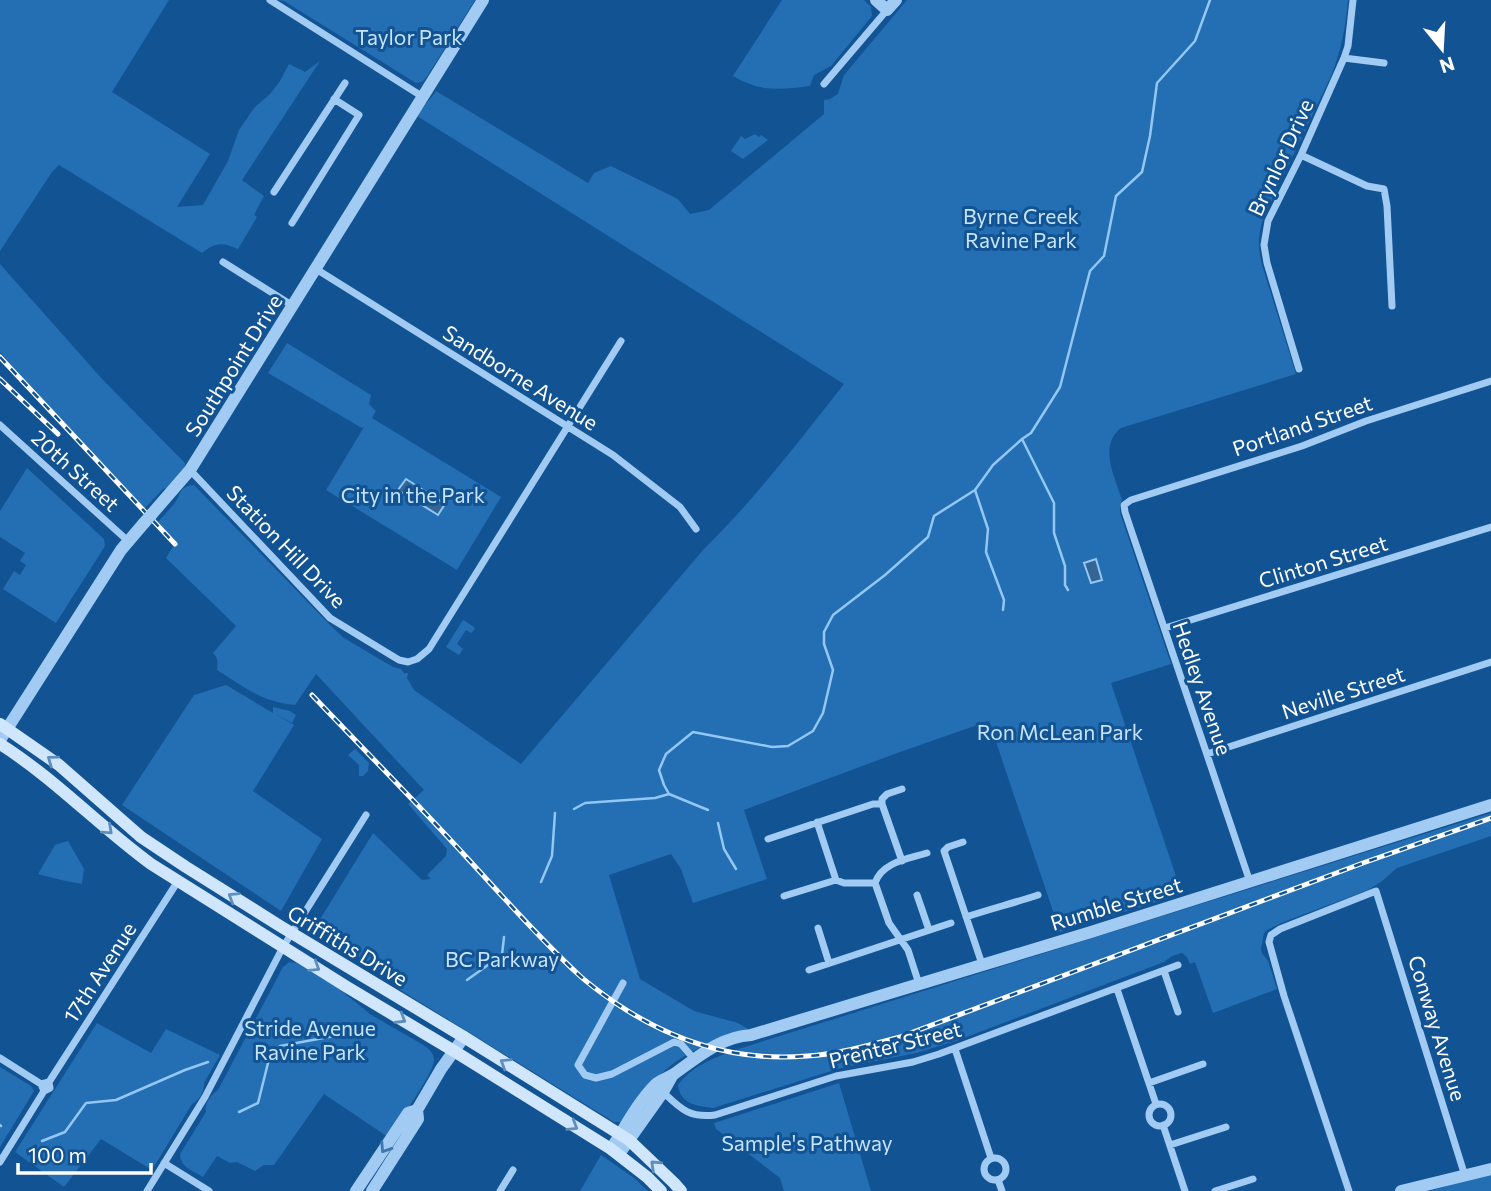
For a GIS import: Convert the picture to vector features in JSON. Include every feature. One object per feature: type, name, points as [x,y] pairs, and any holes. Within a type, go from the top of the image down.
[{"type":"main road","name":"Griffiths Drive","points":[[4,726],[59,765],[142,837],[291,933],[464,1037],[624,1138],[681,1191]]},
{"type":"main road","name":"Griffiths Drive","points":[[0,742],[151,864],[615,1152],[662,1191]]},
{"type":"street","points":[[270,0],[423,97]]},
{"type":"street","name":"Southpoint Drive","points":[[0,742],[4,726],[128,541],[190,470],[484,0]]},
{"type":"street","points":[[824,84],[892,5],[876,0]]},
{"type":"street","name":"Brynlor Drive","points":[[1299,369],[1264,245],[1268,221],[1344,58],[1348,46],[1353,0]]},
{"type":"street","points":[[1344,58],[1384,63]]},
{"type":"street","points":[[274,192],[345,83]]},
{"type":"street","points":[[292,223],[359,115],[334,99]]},
{"type":"street","points":[[1301,155],[1367,186],[1384,189],[1392,306]]},
{"type":"street","points":[[223,262],[293,306]]},
{"type":"street","name":"Sandborne Avenue","points":[[316,269],[613,455],[680,507],[696,529]]},
{"type":"street","points":[[568,427],[621,341]]},
{"type":"street","name":"Portland Street","points":[[1125,505],[1131,500],[1302,446],[1366,421],[1491,381]]},
{"type":"street","name":"20th Street","points":[[0,425],[128,541]]},
{"type":"street","name":"Station Hill Drive","points":[[190,470],[330,618],[392,657],[408,662],[417,659],[429,649],[568,427]]},
{"type":"street","name":"Hedley Avenue","points":[[1125,505],[1125,512],[1250,882]]},
{"type":"street","name":"Clinton Street","points":[[1165,628],[1491,527]]},
{"type":"street","name":"Neville Street","points":[[1207,754],[1491,662]]},
{"type":"street","points":[[902,789],[887,794],[882,799],[902,861]]},
{"type":"street","points":[[768,839],[873,804],[882,804]]},
{"type":"street","name":"Rumble Street","points":[[615,1152],[656,1084],[672,1076],[715,1045],[1250,882],[1491,805]]},
{"type":"street","points":[[147,1191],[205,1097],[291,933],[366,815]]},
{"type":"street","points":[[817,822],[836,880]]},
{"type":"street","points":[[962,842],[944,851],[982,964]]},
{"type":"street","points":[[919,984],[908,950],[889,923],[874,883],[884,868],[927,853]]},
{"type":"street","points":[[784,896],[836,880],[844,883],[874,883]]},
{"type":"street","name":"17th Avenue","points":[[0,1162],[45,1085],[178,881]]},
{"type":"street","name":"Conway Avenue","points":[[1349,1191],[1269,946],[1271,936],[1280,929],[1376,891],[1465,1176]]},
{"type":"street","points":[[917,895],[929,930]]},
{"type":"street","points":[[966,917],[1038,895]]},
{"type":"street","points":[[809,970],[951,923]]},
{"type":"street","points":[[818,928],[830,963]]},
{"type":"street","name":"Prenter Street","points":[[663,1092],[688,1113],[715,1115],[836,1076],[913,1062],[955,1049],[1178,965]]},
{"type":"street","points":[[1164,971],[1178,1013]]},
{"type":"street","points":[[623,983],[578,1065],[585,1075],[596,1078],[612,1074],[674,1042],[681,1044],[694,1059]]},
{"type":"street","points":[[1117,989],[1156,1104]]},
{"type":"street","points":[[372,1191],[418,1119],[417,1110],[464,1037]]},
{"type":"street","points":[[955,1049],[991,1158]]},
{"type":"street","points":[[0,1058],[45,1085]]},
{"type":"street","points":[[1149,1083],[1203,1065]]},
{"type":"street","name":"Rumble Street","points":[[624,1138],[663,1092],[672,1076]]},
{"type":"street","points":[[1156,1104],[1163,1104],[1170,1111],[1169,1121],[1163,1125],[1153,1124],[1149,1118],[1151,1108],[1156,1104]]},
{"type":"street","points":[[356,1191],[408,1113],[417,1110]]},
{"type":"street","points":[[1163,1125],[1185,1191]]},
{"type":"street","points":[[1170,1145],[1226,1127]]},
{"type":"street","points":[[991,1158],[998,1158],[1006,1165],[1004,1176],[998,1180],[991,1180],[984,1171],[991,1158]]},
{"type":"street","points":[[164,1163],[209,1191]]},
{"type":"street","points":[[1401,1191],[1491,1169]]},
{"type":"street","points":[[500,1191],[513,1170]]},
{"type":"street","points":[[998,1180],[1002,1191]]},
{"type":"street","points":[[1215,1191],[1253,1180]]},
{"type":"green space","points":[[0,0],[169,0],[112,92],[210,154],[177,207],[203,205],[228,161],[239,130],[254,108],[280,81],[289,64],[305,72],[320,61],[242,180],[264,196],[254,215],[257,217],[238,249],[219,244],[202,253],[59,165],[0,251]]},
{"type":"green space","name":"Taylor Park","points":[[277,0],[475,0],[426,78],[416,83],[284,1]]},
{"type":"green space","points":[[782,0],[864,0],[871,7],[872,16],[831,66],[814,75],[810,86],[761,87],[733,76]]},
{"type":"green space","name":"Byrne Creek Ravine Park","points":[[907,0],[1348,0],[1343,39],[1331,76],[1260,230],[1262,265],[1296,374],[1121,428],[1110,444],[1110,462],[1122,500],[1120,513],[1171,664],[1111,683],[1182,894],[1060,932],[989,721],[744,810],[767,879],[693,903],[681,869],[671,854],[609,875],[640,979],[694,1011],[738,1023],[748,1029],[713,1042],[680,1059],[655,1080],[621,1122],[614,1122],[397,988],[399,982],[314,929],[373,833],[422,880],[431,879],[427,875],[446,856],[447,849],[408,804],[424,790],[316,674],[295,705],[263,697],[217,670],[213,653],[236,626],[166,558],[176,542],[158,522],[183,489],[194,485],[344,638],[408,673],[407,678],[414,690],[521,764],[703,550],[759,490],[844,384],[417,116],[436,91],[588,183],[594,173],[611,166],[678,199],[690,214],[709,210],[824,114],[824,100],[838,94],[844,75]]},
{"type":"green space","points":[[755,134],[768,140],[743,159],[731,151],[741,136],[745,139]]},
{"type":"green space","points":[[0,264],[103,380],[185,463],[185,467],[169,487],[163,489],[145,508],[37,395],[0,352]]},
{"type":"green space","name":"City in the Park","points":[[287,343],[371,395],[369,404],[376,411],[372,418],[501,497],[457,570],[326,490],[364,427],[268,373]]},
{"type":"green space","points":[[27,468],[104,539],[105,546],[56,623],[3,589],[14,571],[20,575],[26,565],[20,561],[25,553],[0,537],[0,511]]},
{"type":"green space","points":[[463,620],[475,629],[471,633],[466,630],[457,644],[463,649],[459,655],[446,647]]},
{"type":"green space","points":[[226,685],[273,713],[273,707],[296,715],[292,723],[274,713],[294,725],[253,791],[322,839],[281,911],[122,805],[194,695]]},
{"type":"green space","points":[[355,749],[369,763],[368,771],[363,776],[359,776],[359,765],[348,755]]},
{"type":"green space","points":[[1491,813],[1491,836],[1397,868],[1368,890],[1267,930],[1261,949],[1277,989],[1213,1013],[1195,962],[1190,964],[1182,953],[956,1041],[916,1053],[841,1068],[713,1108],[690,1103],[679,1091],[678,1085],[695,1069],[732,1051]]},
{"type":"green space","points":[[68,841],[84,869],[82,884],[38,874],[55,845]]},
{"type":"green space","name":"Stride Avenue Ravine Park","points":[[289,962],[297,963],[338,988],[370,1014],[425,1046],[433,1056],[432,1067],[422,1087],[388,1137],[324,1094],[274,1165],[264,1165],[255,1171],[217,1156],[203,1177],[185,1165],[180,1154],[206,1112],[207,1102],[218,1090],[283,967]]},
{"type":"green space","name":"Stride Avenue Ravine Park","points":[[97,1023],[151,1053],[166,1029],[220,1055],[204,1083],[201,1095],[192,1104],[152,1170],[101,1139],[64,1187],[15,1152]]},
{"type":"green space","points":[[0,1067],[31,1086],[34,1091],[0,1147]]},
{"type":"green space","name":"Sample's Pathway","points":[[839,1083],[871,1191],[784,1191],[780,1178],[716,1129],[714,1123]]},
{"type":"green space","points":[[601,1155],[634,1178],[648,1191],[580,1191]]},
{"type":"green space","points":[[1491,1173],[1491,1191],[1430,1191]]},
{"type":"shaded area","points":[[406,479],[445,504],[438,515],[398,490]]},
{"type":"shaded area","points":[[1096,559],[1102,580],[1091,583],[1084,563]]},
{"type":"waterway","points":[[574,809],[585,803],[655,798],[669,794],[659,770],[666,754],[693,732],[772,747],[788,746],[813,731],[823,713],[833,670],[824,644],[824,632],[833,615],[928,537],[934,516],[975,490],[993,465],[1031,433],[1060,387],[1090,271],[1104,256],[1116,196],[1142,172],[1157,83],[1195,41],[1210,0]]},
{"type":"waterway","points":[[1022,439],[1054,503],[1054,533],[1065,566],[1065,585],[1068,590]]},
{"type":"waterway","points":[[975,490],[988,529],[986,552],[1004,600],[1003,610]]},
{"type":"waterway","points":[[669,794],[708,810]]},
{"type":"waterway","points":[[541,882],[552,856],[555,813]]},
{"type":"waterway","points":[[718,823],[724,849],[736,869]]},
{"type":"waterway","points":[[467,980],[502,955],[504,937]]},
{"type":"waterway","points":[[239,1112],[258,1103],[269,1059],[280,1046],[356,1032]]},
{"type":"waterway","points":[[42,1141],[65,1132],[86,1103],[116,1100],[208,1062]]},
{"type":"railway","points":[[0,357],[175,544]]},
{"type":"railway","points":[[0,379],[58,434]]},
{"type":"railway","points":[[312,695],[537,933],[588,983],[639,1017],[684,1039],[756,1056],[819,1055],[900,1037],[1363,863],[1491,818]]},
{"type":"park label","name":"Ron McLean Park","points":[[1060,731]]},
{"type":"park label","name":"BC Parkway","points":[[502,958]]}]
